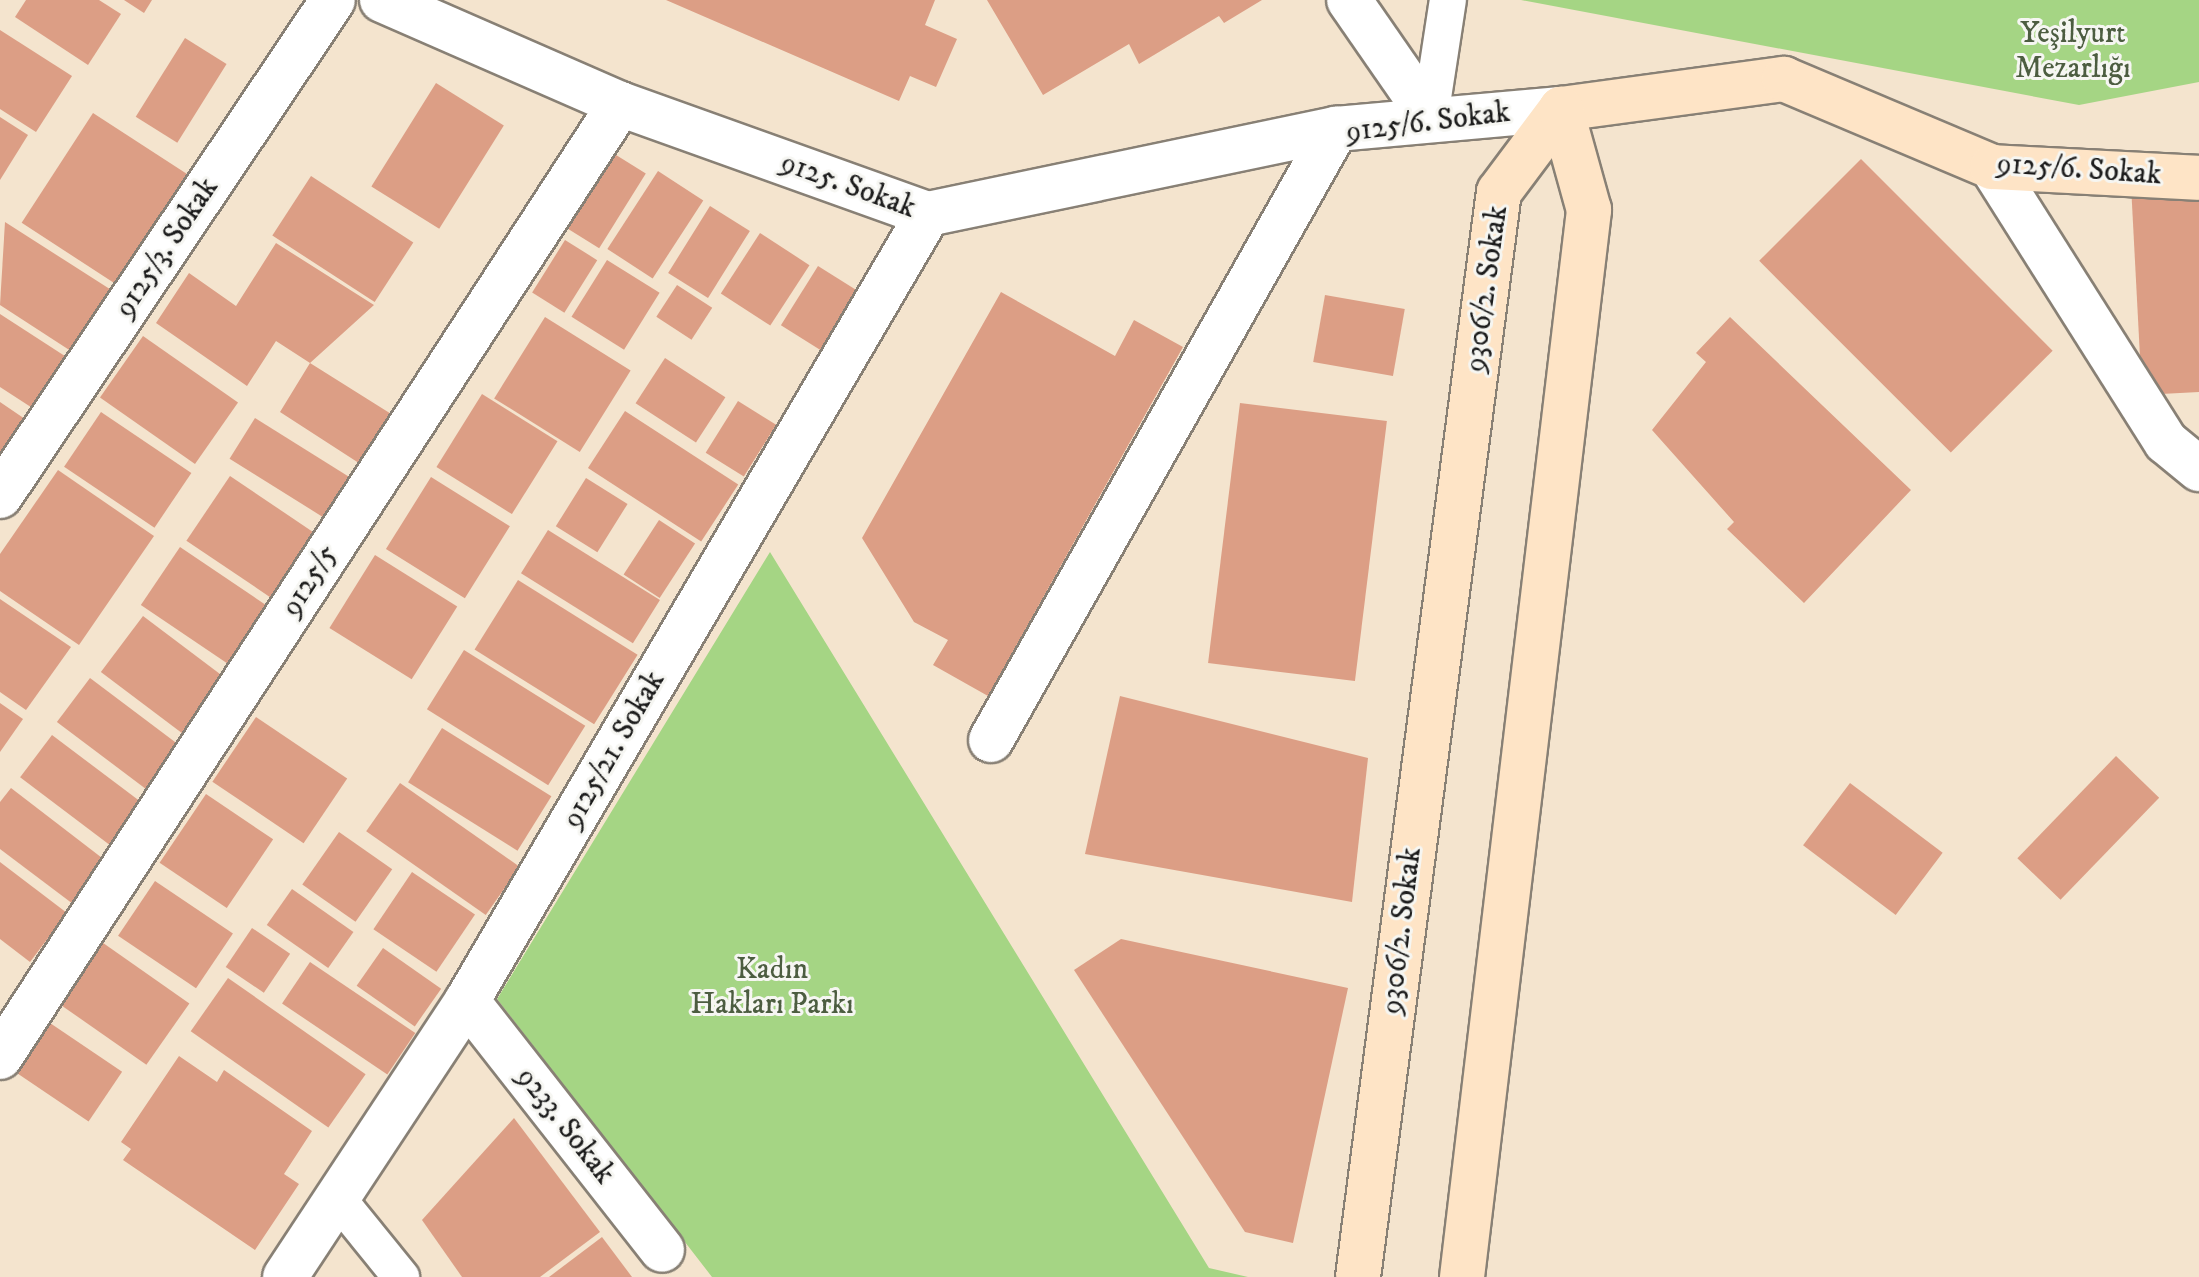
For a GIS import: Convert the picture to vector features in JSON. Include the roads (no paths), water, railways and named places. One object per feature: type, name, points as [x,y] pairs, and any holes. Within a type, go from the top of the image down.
[{"type":"main road","name":"9125/6. Sokak","points":[[1561,109],[1784,79],[1992,167],[2199,178]]},
{"type":"main road","name":"9306/2. Sokak","points":[[1358,1277],[1499,192],[1561,109]]},
{"type":"main road","points":[[1462,1277],[1589,210],[1561,109]]},
{"type":"street","name":"9125/3. Sokak","points":[[0,496],[333,0]]},
{"type":"street","points":[[1349,0],[1430,117]]},
{"type":"street","name":"9125. Sokak","points":[[396,2],[620,104],[928,214],[1336,129]]},
{"type":"street","name":"9125/5","points":[[0,1057],[620,104]]},
{"type":"street","name":"9125/6. Sokak","points":[[991,740],[1336,129],[1430,117],[1561,109]]},
{"type":"street","points":[[1992,167],[2199,469]]},
{"type":"street","name":"9125/21. Sokak","points":[[285,1277],[467,1001],[928,214]]},
{"type":"street","name":"9233. Sokak","points":[[467,1001],[662,1250]]},
{"type":"lane","points":[[1430,117],[1448,0]]},
{"type":"lane","points":[[337,1198],[401,1277]]},
{"type":"park label","name":"Yeşilyurt Mezarlığı","points":[[2073,51]]},
{"type":"park label","name":"Kadın Hakları Parkı","points":[[772,987]]}]
